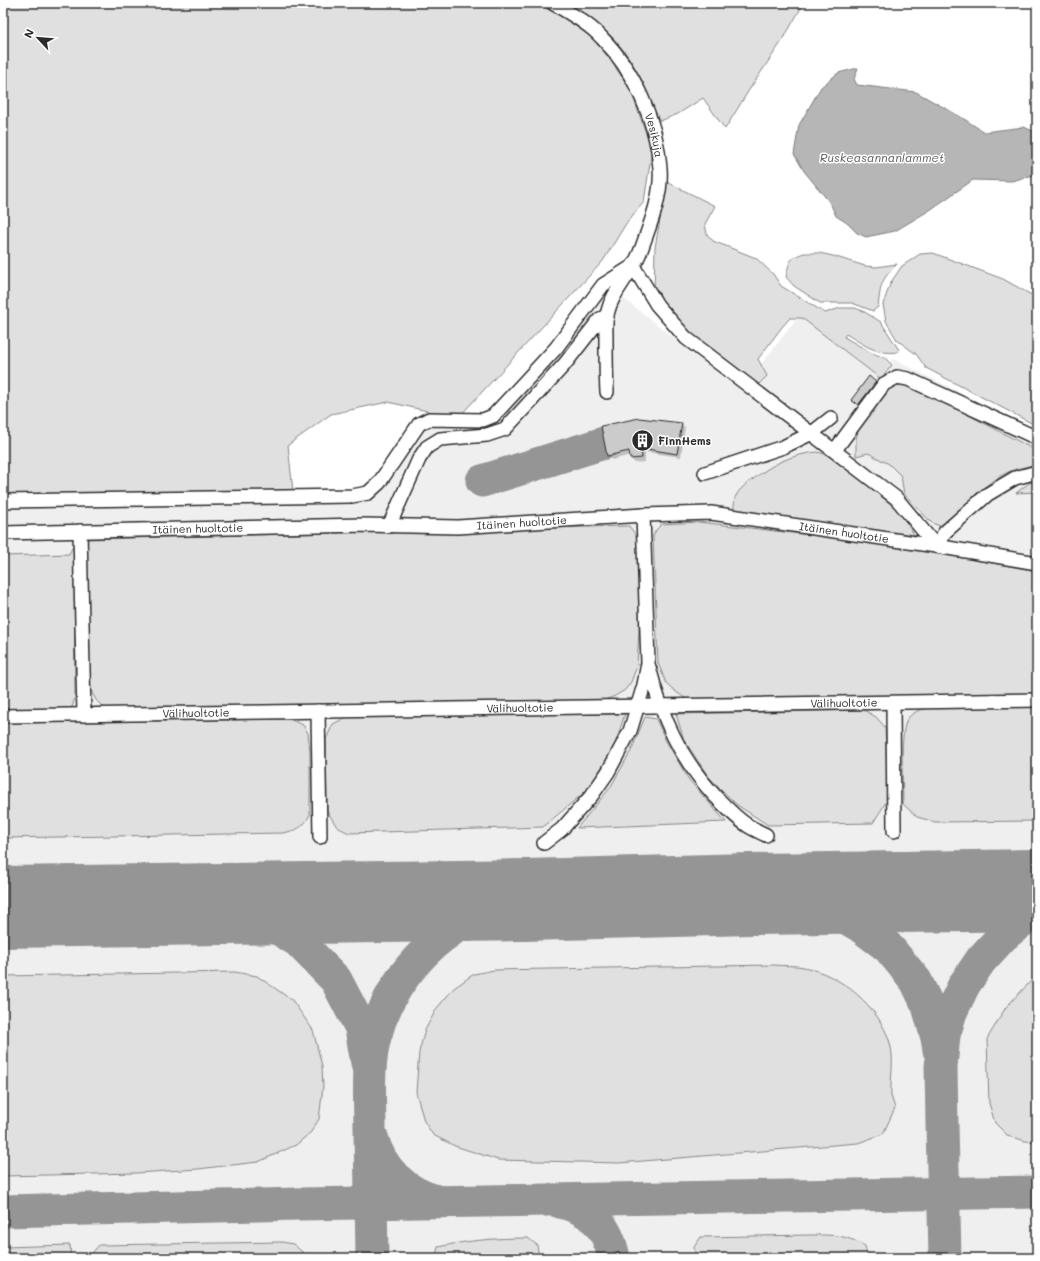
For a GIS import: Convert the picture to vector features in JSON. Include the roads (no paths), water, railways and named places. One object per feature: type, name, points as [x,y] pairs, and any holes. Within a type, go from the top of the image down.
[{"type":"lane","name":"Vesikuja","points":[[553,3],[602,37],[616,53],[627,70],[647,110],[657,146],[660,169],[659,189],[653,217],[633,266],[614,295],[607,316]]},
{"type":"lane","points":[[3,501],[352,496],[368,493],[380,483],[419,424],[429,419],[483,420],[493,416],[556,348],[603,285],[633,266],[657,306],[686,338],[835,450],[896,498],[936,546],[945,532],[988,494],[1016,478],[1037,472]]},
{"type":"lane","points":[[389,526],[426,446],[440,439],[487,435],[505,429],[564,366],[600,319],[607,316],[607,392]]},
{"type":"lane","points":[[835,450],[884,384],[897,377],[908,379],[1037,438]]},
{"type":"lane","points":[[705,473],[783,447],[812,433],[831,418]]},
{"type":"lane","name":"Itäinen huoltotie","points":[[3,533],[389,526],[458,527],[643,515],[711,513],[936,546],[1037,563]]},
{"type":"lane","points":[[643,515],[648,663],[654,688],[680,751],[691,768],[705,785],[742,821],[766,835]]},
{"type":"lane","points":[[80,531],[84,715]]},
{"type":"lane","points":[[544,843],[562,829],[592,795],[608,772],[630,731],[644,685],[648,663]]},
{"type":"lane","name":"Välihuoltotie","points":[[3,716],[1037,700]]},
{"type":"lane","points":[[894,703],[894,831]]},
{"type":"lane","points":[[318,711],[320,838]]},
{"type":"water","name":"Ruskeasannanlammet","points":[[858,68],[854,79],[857,85],[916,92],[961,117],[984,132],[1024,127],[1037,133],[1037,174],[1012,181],[973,180],[930,210],[895,231],[866,237],[857,233],[847,223],[836,216],[830,203],[804,171],[794,154],[799,125],[821,87],[838,73]]},
{"type":"place","name":"FinnHems","points":[[642,441]]}]
